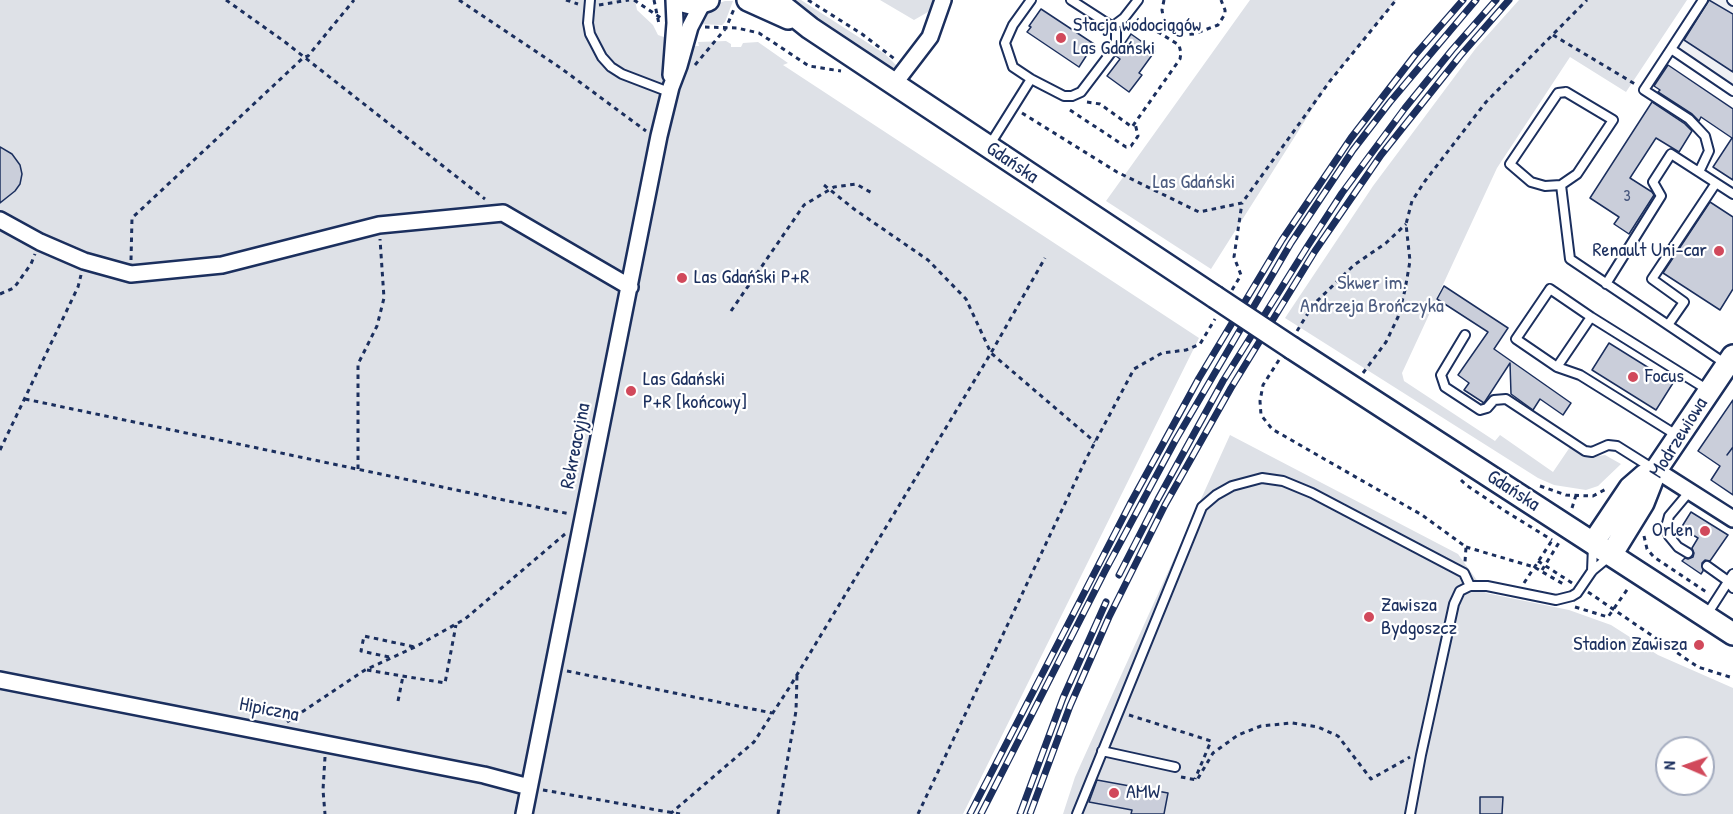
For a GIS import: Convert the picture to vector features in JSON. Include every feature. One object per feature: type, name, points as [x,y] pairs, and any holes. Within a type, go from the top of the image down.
[{"type":"main road","points":[[679,0],[687,3],[705,1]]},
{"type":"main road","name":"Gdańska","points":[[775,0],[810,28],[1221,302],[1733,634]]},
{"type":"main road","name":"Gdańska","points":[[742,2],[810,28]]},
{"type":"main road","name":"Modrzewiowa","points":[[1611,555],[1643,503],[1656,470],[1709,391],[1731,363]]},
{"type":"main road","name":"Modrzewiowa","points":[[1593,543],[1634,484],[1656,470]]},
{"type":"street","name":"Rekreacyjna","points":[[670,89],[674,0]]},
{"type":"street","points":[[894,84],[930,37],[943,0]]},
{"type":"street","name":"Rekreacyjna","points":[[525,814],[659,136],[670,89],[690,27],[705,1]]},
{"type":"street","points":[[0,220],[39,242],[84,261],[131,274],[222,265],[379,225],[503,213],[630,287]]},
{"type":"street","points":[[1656,470],[1733,519]]},
{"type":"street","name":"Hipiczna","points":[[0,680],[484,775],[530,788]]},
{"type":"lane","points":[[590,0],[588,23],[590,34],[602,57],[622,74],[670,89]]},
{"type":"lane","points":[[1031,0],[1013,25],[1005,43],[1013,67],[1064,96],[1072,96],[1081,92],[1116,46],[1116,30],[1071,0]]},
{"type":"lane","points":[[1112,27],[1128,13],[1138,0]]},
{"type":"lane","points":[[1699,172],[1709,151],[1705,136],[1689,119],[1644,90],[1703,0]]},
{"type":"lane","points":[[1671,49],[1733,92]]},
{"type":"lane","points":[[988,147],[1031,79]]},
{"type":"lane","points":[[1561,92],[1570,94],[1613,120],[1577,174],[1561,185],[1545,186],[1531,182],[1510,164],[1558,93],[1561,92]]},
{"type":"lane","points":[[1606,284],[1661,196],[1653,182],[1671,154],[1733,194]]},
{"type":"lane","points":[[1668,325],[1684,302],[1652,279],[1716,183]]},
{"type":"lane","points":[[1561,185],[1570,259],[1668,325],[1731,363]]},
{"type":"lane","points":[[1679,437],[1580,375],[1557,367],[1516,339],[1550,289],[1709,391]]},
{"type":"lane","points":[[1557,367],[1591,317]]},
{"type":"lane","points":[[1465,335],[1441,375],[1445,387],[1480,410],[1487,408],[1494,400],[1506,399],[1585,451],[1592,452],[1608,445],[1617,446],[1656,470]]},
{"type":"lane","points":[[1077,814],[1202,507],[1216,495],[1232,486],[1262,478],[1283,481],[1312,493],[1464,573],[1470,586]]},
{"type":"lane","points":[[1688,553],[1678,547],[1668,536],[1666,527],[1669,516],[1690,491]]},
{"type":"lane","points":[[1592,571],[1593,543]]},
{"type":"lane","points":[[1410,814],[1454,604],[1460,591],[1470,586],[1487,586],[1556,600],[1575,594],[1592,571],[1611,555]]},
{"type":"lane","points":[[1706,616],[1731,581],[1707,566]]},
{"type":"lane","points":[[1102,751],[1175,766]]},
{"type":"path","points":[[226,0],[304,57],[503,213]]},
{"type":"path","points":[[131,274],[132,218],[304,57],[308,56],[354,0]]},
{"type":"path","points":[[459,0],[562,69],[650,134]]},
{"type":"path","points":[[566,0],[574,3]]},
{"type":"path","points":[[601,3],[628,0]]},
{"type":"path","points":[[634,0],[656,14],[654,0]]},
{"type":"path","points":[[808,0],[862,34],[902,64]]},
{"type":"path","points":[[1164,0],[1163,18],[1168,30],[1175,35],[1194,34],[1218,25],[1225,14],[1221,0]]},
{"type":"path","points":[[918,814],[1095,442],[1134,369],[1162,353],[1186,350],[1200,344],[1221,302],[1241,275],[1234,257],[1242,203],[1330,81],[1396,0]]},
{"type":"path","points":[[1363,373],[1386,342],[1400,308],[1410,261],[1406,225],[1412,201],[1425,180],[1486,102],[1587,0]]},
{"type":"path","points":[[694,66],[726,28],[742,2]]},
{"type":"path","points":[[1084,103],[1100,104],[1132,127],[1180,58],[1181,48],[1172,40],[1128,13]]},
{"type":"path","points":[[695,27],[737,28],[759,33],[800,60]]},
{"type":"path","points":[[1172,40],[1175,35]]},
{"type":"path","points":[[1552,35],[1644,90]]},
{"type":"path","points":[[1061,106],[1126,147],[1131,146],[1138,136],[1135,123]]},
{"type":"path","points":[[1070,110],[1077,106]]},
{"type":"path","points":[[1013,107],[1118,172],[1199,212],[1242,203]]},
{"type":"path","points":[[731,311],[804,206],[834,187],[856,184],[872,193]]},
{"type":"path","points":[[825,185],[854,209],[928,260],[966,299],[990,353],[1095,442]]},
{"type":"path","points":[[358,469],[358,364],[377,326],[384,298],[379,225]]},
{"type":"path","points":[[0,294],[14,288],[31,264],[39,242]]},
{"type":"path","points":[[671,813],[754,742],[797,675],[1045,258]]},
{"type":"path","points":[[0,450],[78,287],[84,261]]},
{"type":"path","points":[[25,399],[584,516]]},
{"type":"path","points":[[1566,495],[1593,496]]},
{"type":"path","points":[[280,734],[284,724],[365,670],[456,625],[542,555],[584,516]]},
{"type":"path","points":[[1518,592],[1552,540]]},
{"type":"path","points":[[1542,570],[1560,540]]},
{"type":"path","points":[[1466,547],[1542,570],[1565,585]]},
{"type":"path","points":[[1538,561],[1569,580]]},
{"type":"path","points":[[1591,594],[1698,667],[1733,678]]},
{"type":"path","points":[[1556,600],[1608,617],[1620,601]]},
{"type":"path","points":[[365,670],[445,683],[456,625]]},
{"type":"path","points":[[390,657],[361,651],[364,636],[415,647]]},
{"type":"path","points":[[553,669],[772,713]]},
{"type":"path","points":[[778,814],[796,711],[797,675]]},
{"type":"path","points":[[398,702],[403,676]]},
{"type":"path","points":[[1120,712],[1211,741],[1195,779]]},
{"type":"path","points":[[1179,777],[1197,780],[1213,753],[1238,735],[1261,726],[1292,723],[1318,727],[1338,736],[1371,779],[1402,762]]},
{"type":"path","points":[[325,814],[323,790],[326,743]]},
{"type":"path","points":[[530,788],[680,814]]},
{"type":"shaded area","points":[[1697,0],[1733,0],[1733,84],[1668,42]]},
{"type":"green space","points":[[0,0],[635,0],[637,10],[653,25],[658,35],[690,46],[699,46],[698,42],[726,41],[731,44],[731,47],[741,47],[743,43],[758,42],[788,63],[783,65],[1199,338],[963,814],[0,814]]},
{"type":"green space","points":[[786,0],[801,0],[885,54],[898,67],[887,69]]},
{"type":"green space","points":[[880,0],[934,0],[928,12],[914,20]]},
{"type":"green space","name":"Las Gdański","points":[[1250,0],[1396,0],[1330,81],[1211,269],[1106,201]]},
{"type":"green space","name":"Skwer im. Andrzeja Brończyka","points":[[1519,0],[1687,0],[1626,92],[1570,57],[1497,168],[1402,373],[1404,381],[1495,441],[1500,435],[1553,472],[1570,447],[1591,457],[1605,455],[1621,464],[1598,486],[1586,490],[1554,485],[1538,478],[1285,318],[1373,186],[1476,48]]},
{"type":"green space","points":[[733,1],[722,25],[697,24],[701,15],[710,6]]},
{"type":"green space","name":"Zawisza Bydgoszcz","points":[[1230,435],[1458,554],[1486,593],[1569,610],[1611,625],[1658,655],[1733,688],[1733,814],[1063,814],[1075,777]]},
{"type":"building","points":[[1709,0],[1733,14],[1733,72],[1684,40]]},
{"type":"building","name":"Stacja wodociągów Las Gdański","points":[[1041,9],[1094,44],[1079,67],[1027,32]]},
{"type":"building","points":[[1131,34],[1155,51],[1139,73],[1142,75],[1129,92],[1107,76],[1120,59],[1116,56]]},
{"type":"building","points":[[1668,65],[1733,109],[1733,180],[1713,167],[1732,138],[1701,117],[1699,121],[1658,92],[1660,90],[1654,86]]},
{"type":"building","points":[[1652,102],[1692,131],[1679,152],[1656,138],[1630,178],[1654,195],[1629,234],[1614,224],[1619,217],[1590,198]]},
{"type":"building","points":[[0,147],[12,154],[20,165],[22,174],[20,184],[15,191],[0,203]]},
{"type":"building","points":[[1710,202],[1733,217],[1733,289],[1720,310],[1663,273]]},
{"type":"building","points":[[1444,286],[1508,328],[1494,349],[1571,403],[1563,415],[1540,399],[1533,410],[1511,394],[1510,363],[1484,403],[1464,390],[1469,383],[1458,375],[1488,332],[1437,299]]},
{"type":"building","name":"Focus","points":[[1609,343],[1673,383],[1656,410],[1592,370]]},
{"type":"building","points":[[1733,400],[1733,495],[1711,480],[1720,466],[1698,451]]},
{"type":"building","name":"Orlen","points":[[1691,512],[1728,535],[1710,561],[1705,560],[1702,563],[1701,574],[1682,561],[1693,557],[1692,548],[1698,538],[1681,528]]},
{"type":"building","points":[[1097,780],[1168,793],[1164,814],[1131,814],[1132,810],[1089,802]]},
{"type":"building","points":[[1480,797],[1503,797],[1502,814],[1480,814]]},
{"type":"railway","points":[[970,814],[1130,504],[1199,378],[1282,240],[1351,138],[1415,55],[1463,0]]},
{"type":"railway","points":[[981,814],[1105,571],[1175,441],[1291,243],[1353,150],[1390,102],[1476,0]]},
{"type":"railway","points":[[1119,575],[1223,381],[1342,193],[1405,108],[1496,0]]},
{"type":"railway","points":[[1030,814],[1070,706],[1109,617],[1165,505],[1231,388],[1315,251],[1381,155],[1460,56],[1509,0]]},
{"type":"railway","points":[[1020,814],[1063,698],[1106,602]]},
{"type":"place","name":"Stacja wodociągów Las Gdański","points":[[1061,38]]},
{"type":"place","name":"Renault Uni-car","points":[[1719,251]]},
{"type":"place","name":"Las Gdański P+R","points":[[682,278]]},
{"type":"place","name":"Focus","points":[[1633,377]]},
{"type":"place","name":"Las Gdański P+R [końcowy]","points":[[631,391]]},
{"type":"place","name":"Orlen","points":[[1705,531]]},
{"type":"place","name":"Zawisza Bydgoszcz","points":[[1369,617]]},
{"type":"place","name":"Stadion Zawisza","points":[[1699,645]]},
{"type":"place","name":"AMW","points":[[1114,793]]}]
